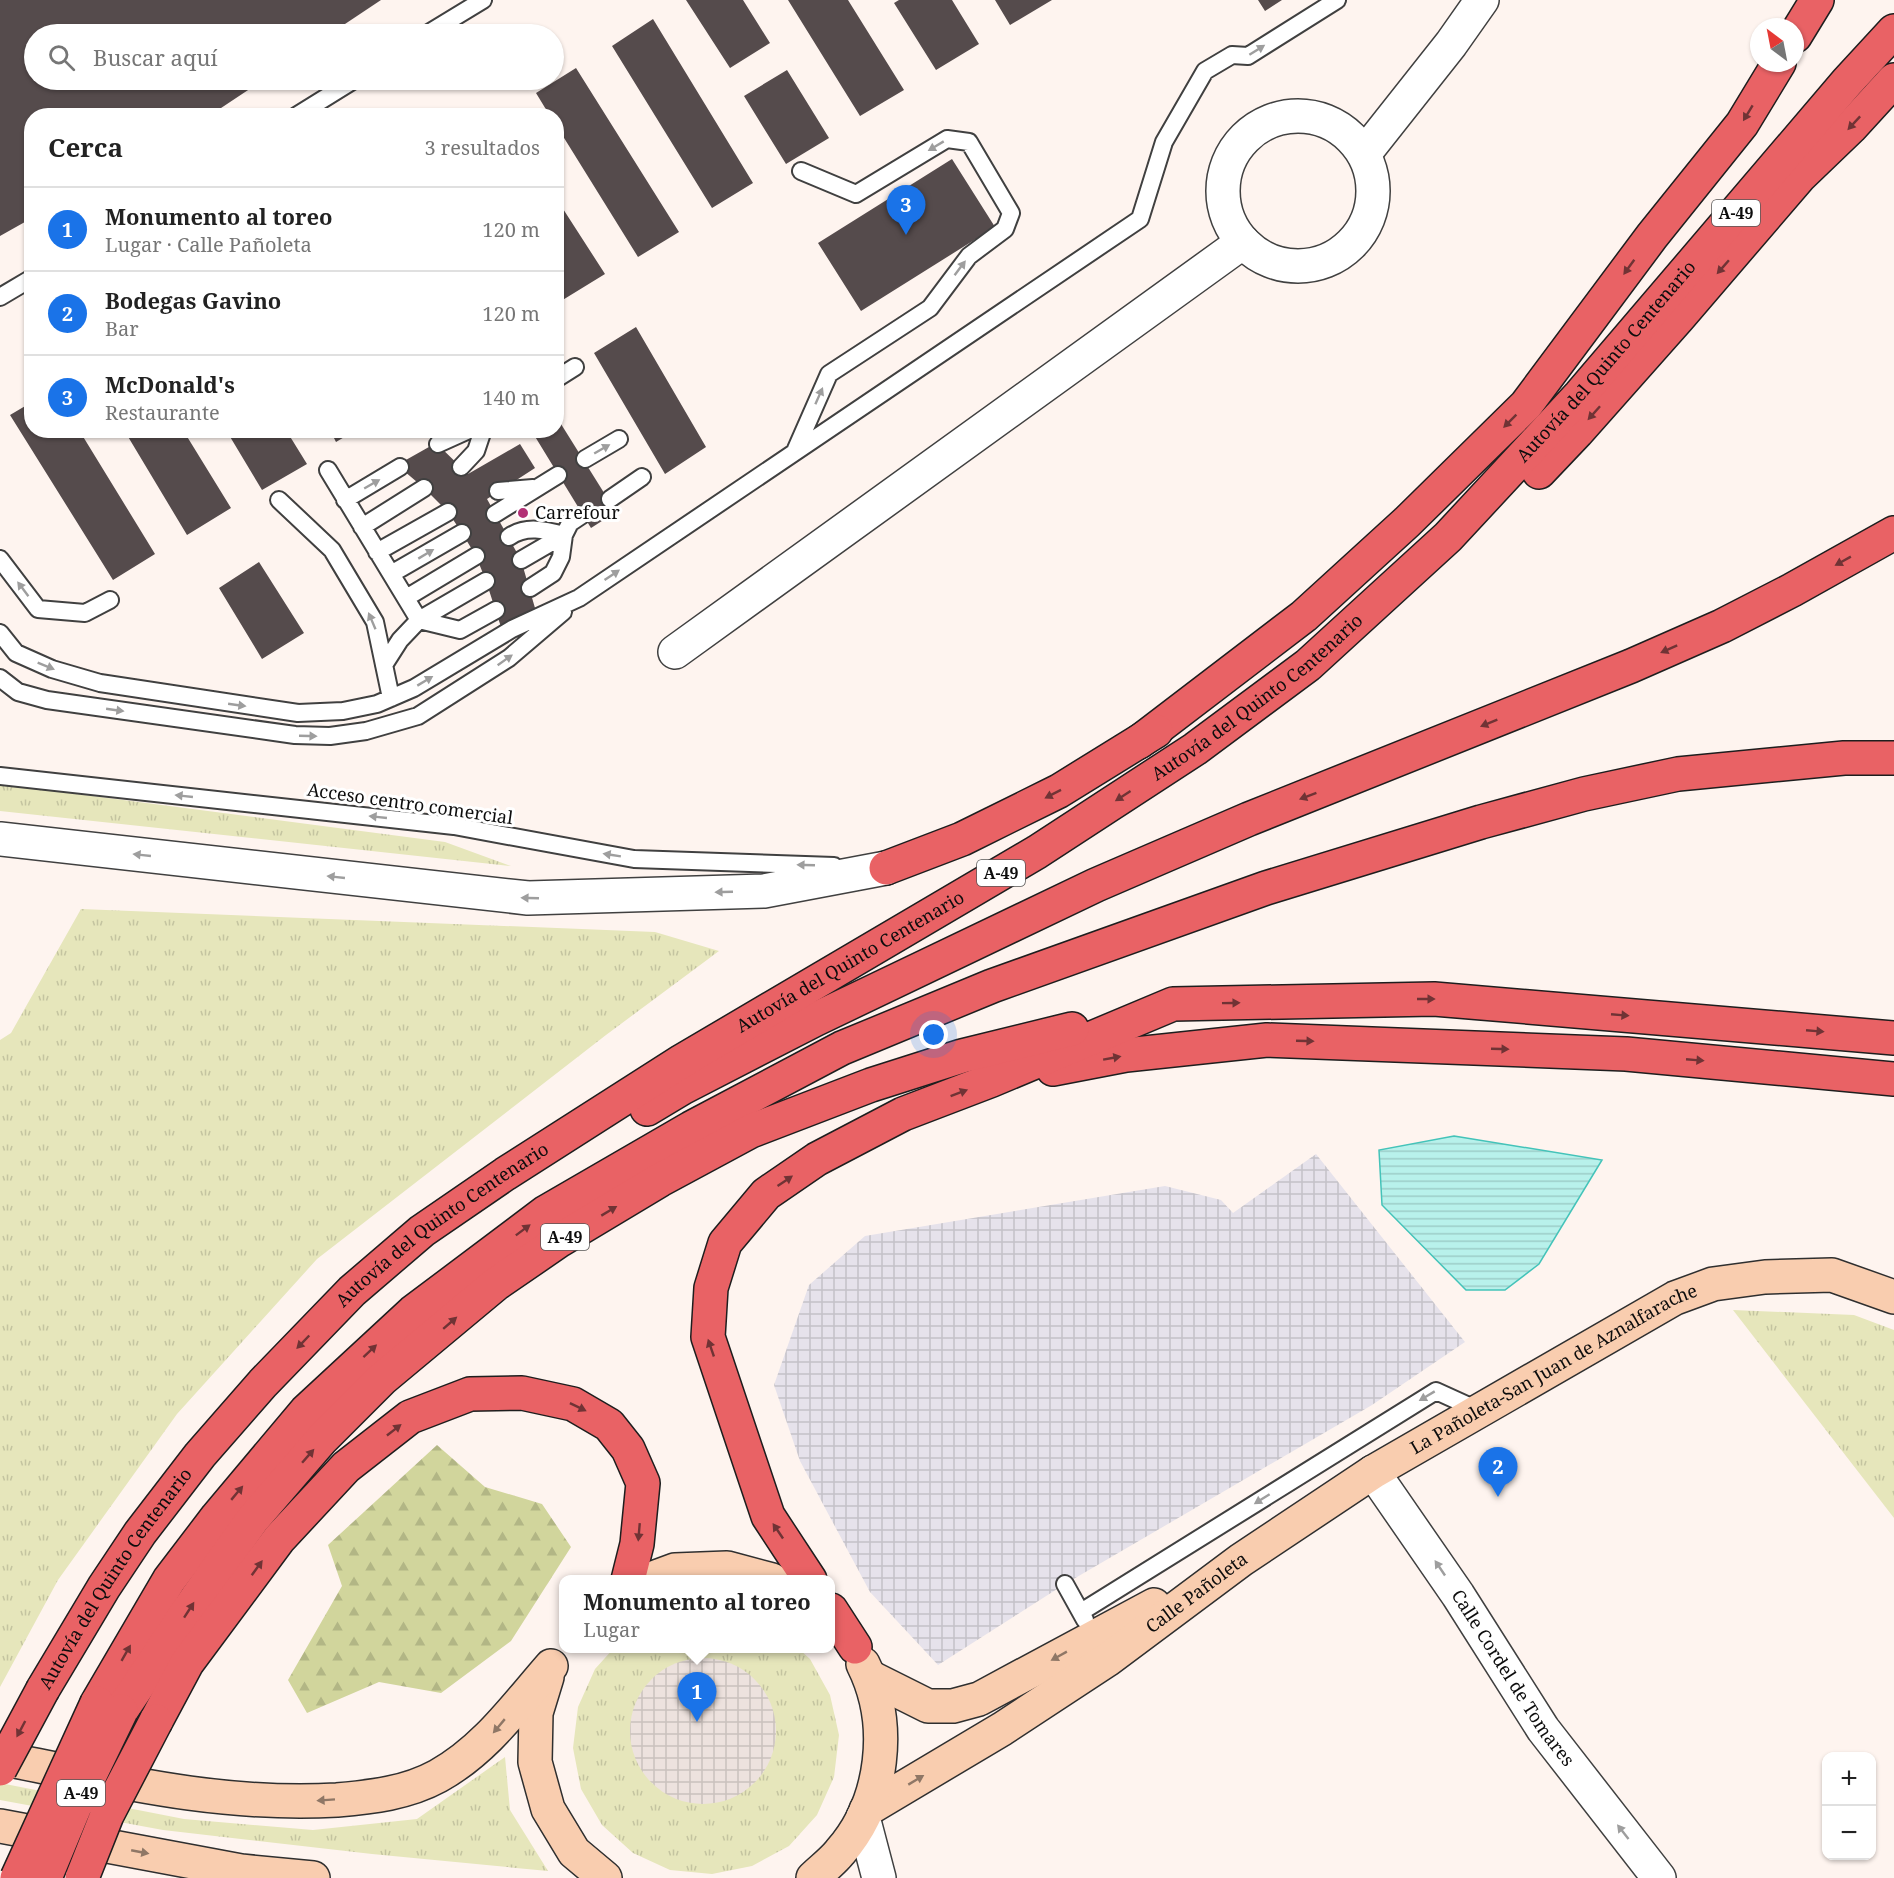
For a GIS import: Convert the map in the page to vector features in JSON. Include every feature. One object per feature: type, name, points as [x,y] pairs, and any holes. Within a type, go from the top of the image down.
[{"type":"highway","points":[[1804,21],[1817,0]]},
{"type":"highway","name":"Autovía del Quinto Centenario","points":[[0,1769],[43,1689],[104,1587],[134,1542],[200,1455],[263,1383],[344,1299],[423,1231],[525,1162],[682,1061],[1037,852],[1195,749],[1308,665],[1448,537],[1580,395],[1847,82],[1894,31]]},
{"type":"highway","points":[[1139,742],[1304,616],[1407,522],[1526,405],[1652,236],[1742,124],[1774,72]]},
{"type":"highway","points":[[1308,665],[1469,545],[1577,432],[1800,176],[1851,127],[1894,80]]},
{"type":"highway","points":[[886,868],[962,839],[1059,791],[1139,742],[1301,636],[1372,582],[1580,395]]},
{"type":"highway","points":[[423,1231],[481,1211],[599,1136],[682,1088],[924,966],[1096,885],[1249,819],[1651,657],[1722,626],[1792,590],[1894,532]]},
{"type":"highway","points":[[17,1878],[109,1707],[169,1580],[217,1517],[306,1411],[413,1311],[546,1212],[691,1128],[842,1048],[992,986],[1266,888],[1515,813],[1584,794],[1678,774],[1844,758],[1894,758]]},
{"type":"highway","points":[[807,1575],[768,1516],[708,1337],[711,1288],[725,1243],[766,1194],[817,1159],[903,1114],[992,1080],[1173,1004],[1434,999],[1894,1038]]},
{"type":"highway","name":"A-49","points":[[45,1878],[75,1806],[109,1707],[198,1596],[253,1519],[322,1439],[382,1379],[496,1284],[560,1240],[660,1180],[752,1131],[871,1085],[962,1056],[1173,1004]]},
{"type":"highway","points":[[992,1080],[1126,1055],[1267,1040],[1626,1054],[1894,1079]]},
{"type":"highway","points":[[82,1878],[107,1815],[187,1663],[279,1539],[346,1467],[410,1417],[470,1394],[522,1393],[573,1404],[609,1425],[628,1449],[643,1483],[638,1545],[629,1575]]},
{"type":"highway","points":[[835,1616],[855,1647]]},
{"type":"main road","name":"La Pañoleta-San Juan de Aznalfarache","points":[[1240,1560],[1374,1472],[1675,1298],[1713,1284],[1765,1276],[1832,1275],[1894,1297]]},
{"type":"main road","name":"Calle Pañoleta","points":[[870,1677],[928,1706],[953,1706],[979,1699],[1240,1560]]},
{"type":"main road","points":[[662,1575],[675,1570],[727,1568],[753,1575]]},
{"type":"main road","points":[[813,1878],[840,1852],[865,1814],[877,1778],[882,1744],[879,1710],[870,1677],[855,1647],[835,1624]]},
{"type":"main road","name":"Calle Pañoleta","points":[[865,1814],[1002,1729],[1094,1636]]},
{"type":"main road","points":[[0,1758],[168,1791],[254,1800],[309,1801],[368,1798],[404,1790],[438,1776],[485,1742],[557,1656]]},
{"type":"main road","points":[[557,1656],[536,1713],[535,1762],[548,1809],[553,1818],[574,1852],[604,1878]]},
{"type":"main road","points":[[0,1826],[241,1871],[313,1878]]},
{"type":"street","points":[[1364,154],[1451,45],[1482,0]]},
{"type":"street","points":[[1288,116],[1311,116],[1332,123],[1351,136],[1364,154],[1372,176],[1373,201],[1366,224],[1352,244],[1332,258],[1309,265],[1285,265],[1262,257],[1243,242],[1230,223],[1223,200],[1224,176],[1233,153],[1248,135],[1267,122],[1288,116]]},
{"type":"street","points":[[675,652],[1243,242]]},
{"type":"street","points":[[0,840],[528,898],[764,891],[886,868]]},
{"type":"street","name":"Calle Cordel de Tomares","points":[[1374,1472],[1458,1595],[1543,1729],[1659,1878]]},
{"type":"street","points":[[865,1814],[879,1878]]},
{"type":"lane","points":[[443,24],[483,0]]},
{"type":"lane","points":[[0,678],[18,692],[47,700],[295,735],[330,736],[374,729],[418,716],[509,658],[579,598],[1140,219],[1164,142],[1205,71],[1232,55],[1248,56],[1337,0]]},
{"type":"lane","points":[[309,108],[338,90]]},
{"type":"lane","points":[[796,450],[830,374],[930,308],[969,256],[1005,229],[1011,213],[969,142],[947,139],[856,194],[801,171]]},
{"type":"lane","points":[[0,297],[24,283]]},
{"type":"lane","points":[[564,374],[575,367]]},
{"type":"lane","points":[[438,444],[451,438]]},
{"type":"lane","points":[[461,467],[476,451],[480,438]]},
{"type":"lane","points":[[585,459],[619,439]]},
{"type":"lane","points":[[345,500],[400,467]]},
{"type":"lane","points":[[328,470],[419,620],[460,630],[496,610]]},
{"type":"lane","points":[[495,514],[558,475]]},
{"type":"lane","points":[[610,499],[642,477]]},
{"type":"lane","points":[[362,527],[424,488]]},
{"type":"lane","points":[[498,491],[537,488]]},
{"type":"lane","points":[[279,500],[332,550],[375,622],[391,698]]},
{"type":"lane","points":[[377,552],[448,512]]},
{"type":"lane","points":[[530,588],[553,573],[561,557],[564,535],[570,523],[582,515]]},
{"type":"lane","points":[[509,537],[519,530],[546,530],[564,535]]},
{"type":"lane","points":[[391,574],[462,533]]},
{"type":"lane","points":[[521,560],[564,535]]},
{"type":"lane","points":[[406,598],[476,556]]},
{"type":"lane","points":[[0,559],[38,609],[85,613],[110,600]]},
{"type":"lane","points":[[384,665],[399,640],[419,620],[486,581]]},
{"type":"lane","points":[[0,633],[16,653],[52,669],[112,685],[298,714],[344,711],[391,698],[414,688],[512,629],[579,598]]},
{"type":"lane","name":"Acceso centro comercial","points":[[0,776],[454,826],[634,859],[886,868]]},
{"type":"lane","points":[[1065,1584],[1094,1636],[1436,1391],[1480,1411]]},
{"type":"shaded area","points":[[1316,1154],[1465,1342],[1372,1405],[1065,1584],[938,1665],[870,1592],[800,1461],[774,1385],[809,1285],[865,1236],[1165,1186],[1221,1200],[1233,1213]]},
{"type":"shaded area","points":[[703,1658],[731,1663],[755,1679],[771,1703],[776,1731],[771,1759],[755,1783],[731,1799],[703,1804],[675,1799],[651,1783],[635,1759],[630,1731],[635,1703],[651,1679],[675,1663]]},
{"type":"green space","points":[[0,784],[445,842],[511,866],[0,811]]},
{"type":"green space","points":[[81,909],[655,932],[719,951],[606,1035],[317,1259],[177,1414],[58,1580],[0,1687],[0,1040],[11,1033]]},
{"type":"green space","points":[[1733,1310],[1854,1315],[1894,1330],[1894,1518]]},
{"type":"green space","points":[[437,1445],[485,1487],[542,1504],[571,1547],[511,1641],[441,1693],[379,1682],[307,1713],[288,1680],[342,1586],[328,1545]]},
{"type":"green space","points":[[609,1653],[803,1653],[810,1659],[830,1695],[839,1735],[834,1777],[817,1815],[789,1846],[752,1866],[712,1874],[670,1870],[633,1853],[602,1825],[581,1789],[573,1748],[578,1707],[595,1669]]},
{"type":"green space","points":[[505,1757],[510,1810],[548,1871],[163,1830],[0,1800],[0,1783],[184,1819],[313,1830],[417,1819]]},
{"type":"water","points":[[1454,1136],[1602,1160],[1539,1264],[1505,1290],[1466,1290],[1382,1205],[1379,1150]]},
{"type":"building","points":[[0,0],[381,0],[345,24],[24,24],[24,90],[248,90],[221,108],[24,108],[24,222],[0,236]]},
{"type":"building","points":[[686,0],[743,0],[770,43],[730,68]]},
{"type":"building","points":[[788,0],[848,0],[904,90],[860,116]]},
{"type":"building","points":[[899,0],[952,0],[979,44],[936,70],[894,3]]},
{"type":"building","points":[[995,0],[1052,0],[1010,25]]},
{"type":"building","points":[[1258,0],[1282,0],[1265,11]]},
{"type":"building","points":[[653,19],[753,183],[712,208],[612,46]]},
{"type":"building","points":[[576,68],[679,232],[638,257],[564,138],[564,108],[545,108],[536,93],[541,90],[564,90],[564,76]]},
{"type":"building","points":[[787,70],[829,138],[786,164],[744,96]]},
{"type":"building","points":[[952,159],[995,227],[861,311],[818,243]]},
{"type":"building","points":[[564,210],[605,274],[564,299]]},
{"type":"building","points":[[636,327],[706,447],[665,474],[594,353]]},
{"type":"building","points":[[24,407],[24,437],[10,415]]},
{"type":"building","points":[[564,429],[616,512],[591,528],[536,438],[564,438]]},
{"type":"building","points":[[24,438],[84,438],[155,554],[113,580]]},
{"type":"building","points":[[129,438],[188,438],[231,508],[187,535]]},
{"type":"building","points":[[231,438],[291,438],[307,464],[262,490]]},
{"type":"building","points":[[436,443],[468,474],[520,444],[535,468],[487,499],[521,560],[535,608],[501,627],[476,556],[462,533],[448,512],[397,465]]},
{"type":"building","points":[[259,562],[304,633],[262,659],[219,588]]},
{"type":"place","name":"McDonald's","points":[[906,235]]},
{"type":"place","name":"Carrefour","points":[[523,513]]},
{"type":"place","name":"Bodegas Gavino","points":[[1498,1497]]},
{"type":"place","name":"Monumento al toreo","points":[[697,1722]]}]
